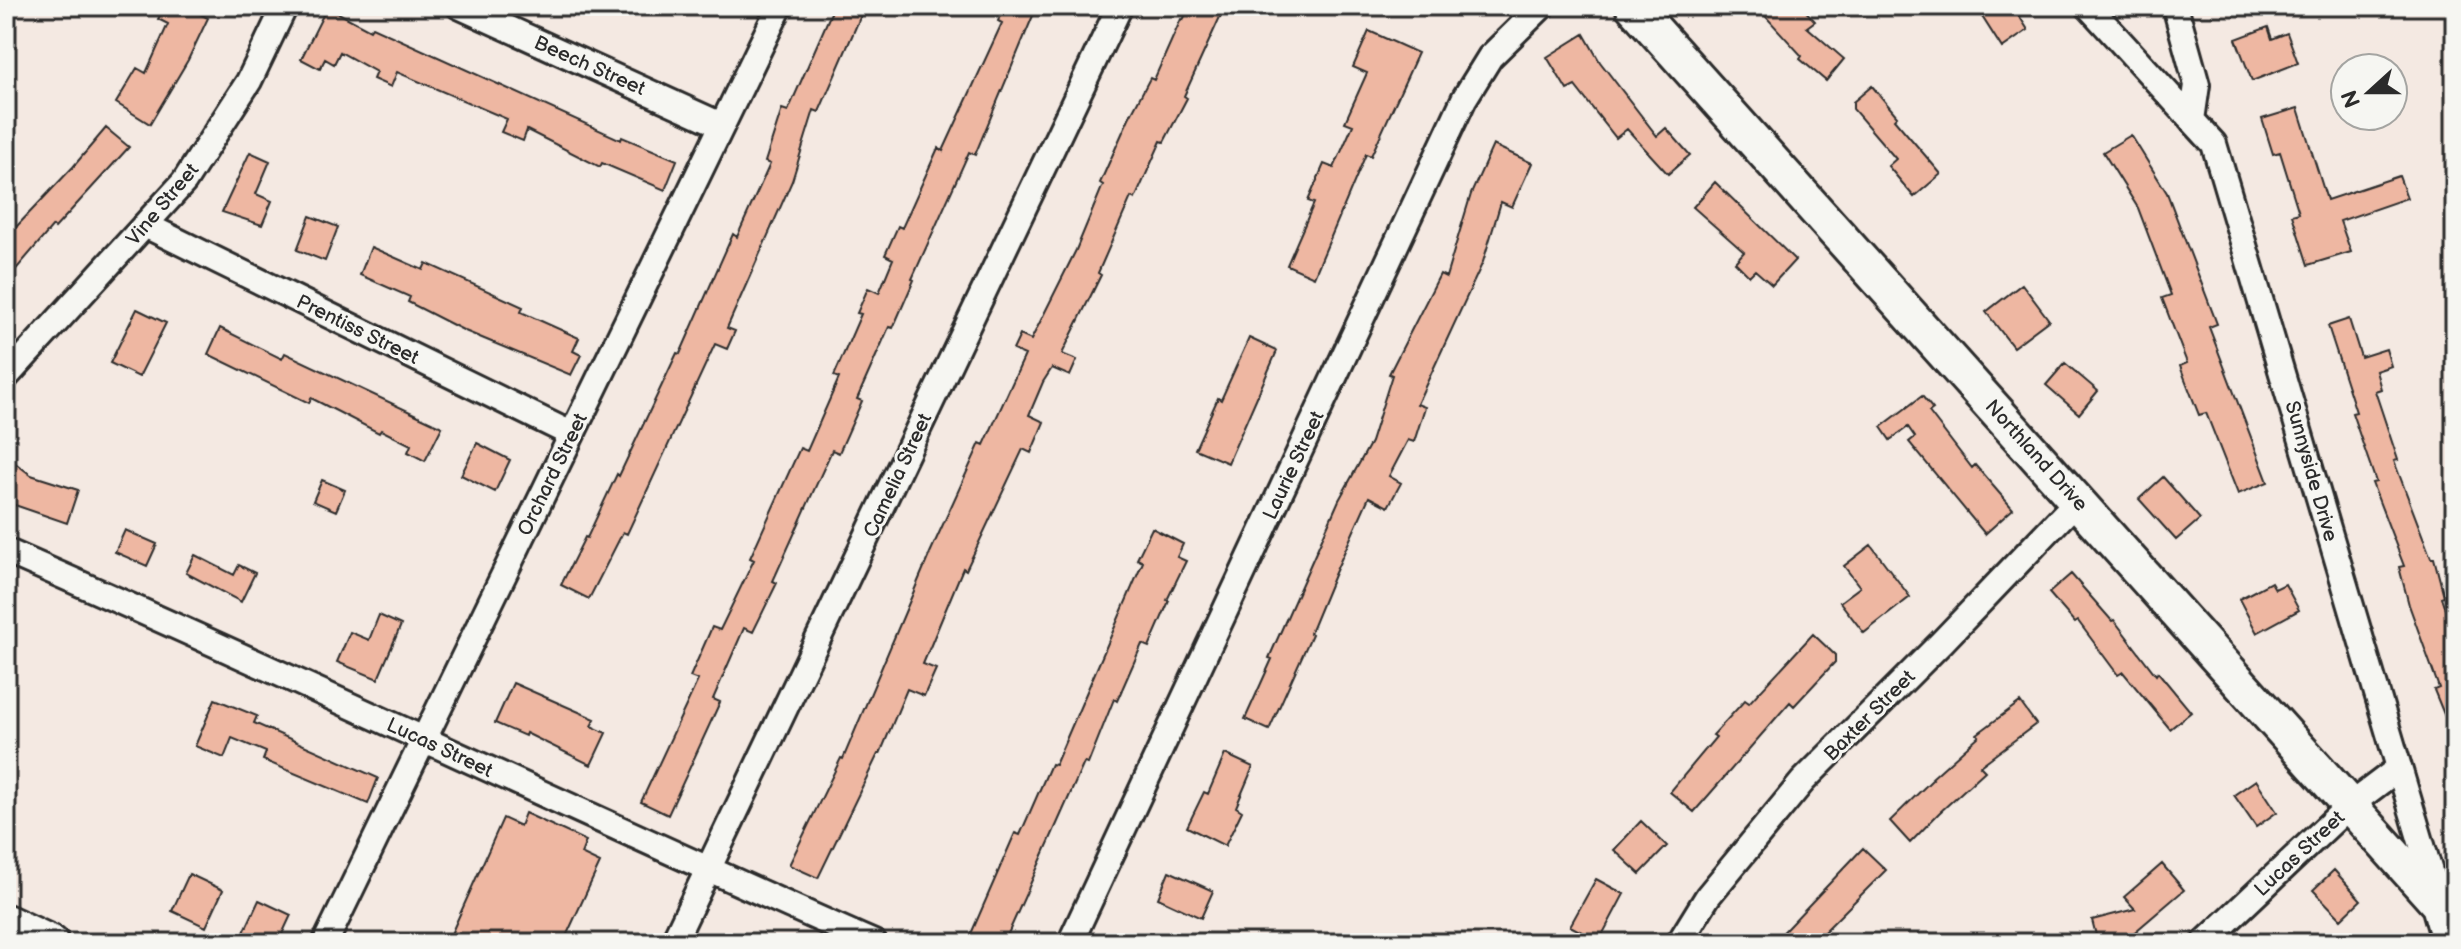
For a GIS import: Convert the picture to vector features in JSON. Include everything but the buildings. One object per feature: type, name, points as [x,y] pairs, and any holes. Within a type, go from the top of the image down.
[{"type":"street","name":"Vine Street","points":[[6,377],[184,182],[249,81],[285,6]]},
{"type":"street","name":"Beech Street","points":[[459,6],[721,125]]},
{"type":"street","name":"Orchard Street","points":[[325,943],[780,6]]},
{"type":"street","name":"Camelia Street","points":[[673,943],[1120,6]]},
{"type":"street","name":"Laurie Street","points":[[1070,943],[1464,99],[1490,57],[1542,6]]},
{"type":"street","name":"Northland Drive","points":[[1633,6],[2439,905]]},
{"type":"street","name":"Sunnyside Drive","points":[[2088,6],[2214,144],[2450,943]]},
{"type":"street","points":[[2175,6],[2197,85],[2192,120]]},
{"type":"street","name":"Prentiss Street","points":[[145,225],[571,434]]},
{"type":"street","name":"Baxter Street","points":[[1679,943],[1708,896],[1803,781],[2077,501]]},
{"type":"street","name":"Lucas Street","points":[[6,551],[239,653],[423,740],[874,943]]},
{"type":"street","name":"Lucas Street","points":[[2204,943],[2350,805],[2399,768]]},
{"type":"street","points":[[6,922],[51,943]]}]
